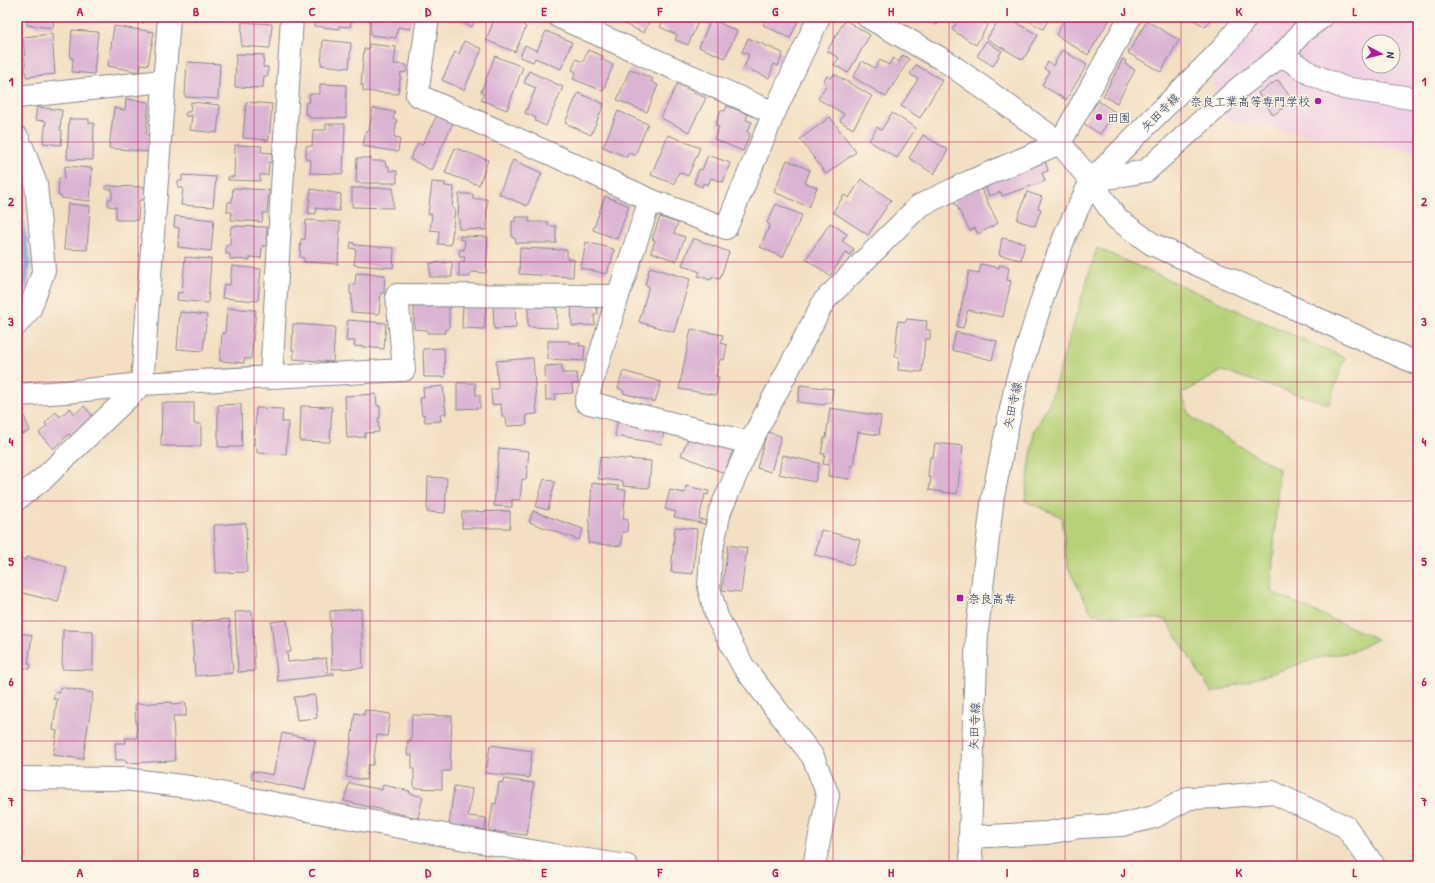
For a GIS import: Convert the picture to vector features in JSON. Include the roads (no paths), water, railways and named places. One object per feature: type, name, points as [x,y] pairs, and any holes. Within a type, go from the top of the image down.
[{"type":"street","points":[[17,499],[44,478],[142,384],[163,81],[169,17]]},
{"type":"street","points":[[271,378],[292,17]]},
{"type":"street","points":[[428,17],[417,95],[551,154],[650,200],[726,228],[774,113],[819,17]]},
{"type":"street","points":[[560,17],[774,113]]},
{"type":"street","points":[[868,17],[947,62],[1060,143],[1091,181],[1116,218],[1152,244],[1418,364]]},
{"type":"street","points":[[814,866],[828,795],[813,757],[743,666],[717,617],[709,588],[711,554],[720,510],[750,443],[824,301],[919,206],[971,181],[1060,143],[1130,17]]},
{"type":"street","name":"矢田寺線","points":[[972,866],[970,837],[977,630],[993,496],[1019,372],[1045,290],[1066,232],[1091,181],[1223,48],[1247,17]]},
{"type":"street","points":[[1091,181],[1146,171],[1241,86],[1282,55],[1303,31],[1322,17]]},
{"type":"street","points":[[1282,55],[1311,74],[1344,88],[1418,99]]},
{"type":"street","points":[[17,97],[163,81]]},
{"type":"street","points":[[17,137],[36,184],[44,270],[30,309],[17,324]]},
{"type":"street","points":[[650,200],[618,296],[586,402],[750,443]]},
{"type":"street","points":[[17,395],[66,392],[142,384],[404,370],[397,295],[618,296]]},
{"type":"street","points":[[17,778],[124,779],[190,787],[321,813],[522,849],[628,866]]},
{"type":"street","points":[[970,837],[1048,833],[1080,827],[1121,825],[1154,817],[1189,798],[1220,797],[1272,792],[1346,827],[1374,866]]},
{"type":"waterway","points":[[17,197],[27,262],[24,288],[17,296]]},
{"type":"place","name":"奈良工業高等専門学校","points":[[1318,101]]},
{"type":"place","name":"田園","points":[[1099,117]]},
{"type":"place","name":"奈良高専","points":[[960,598]]}]
